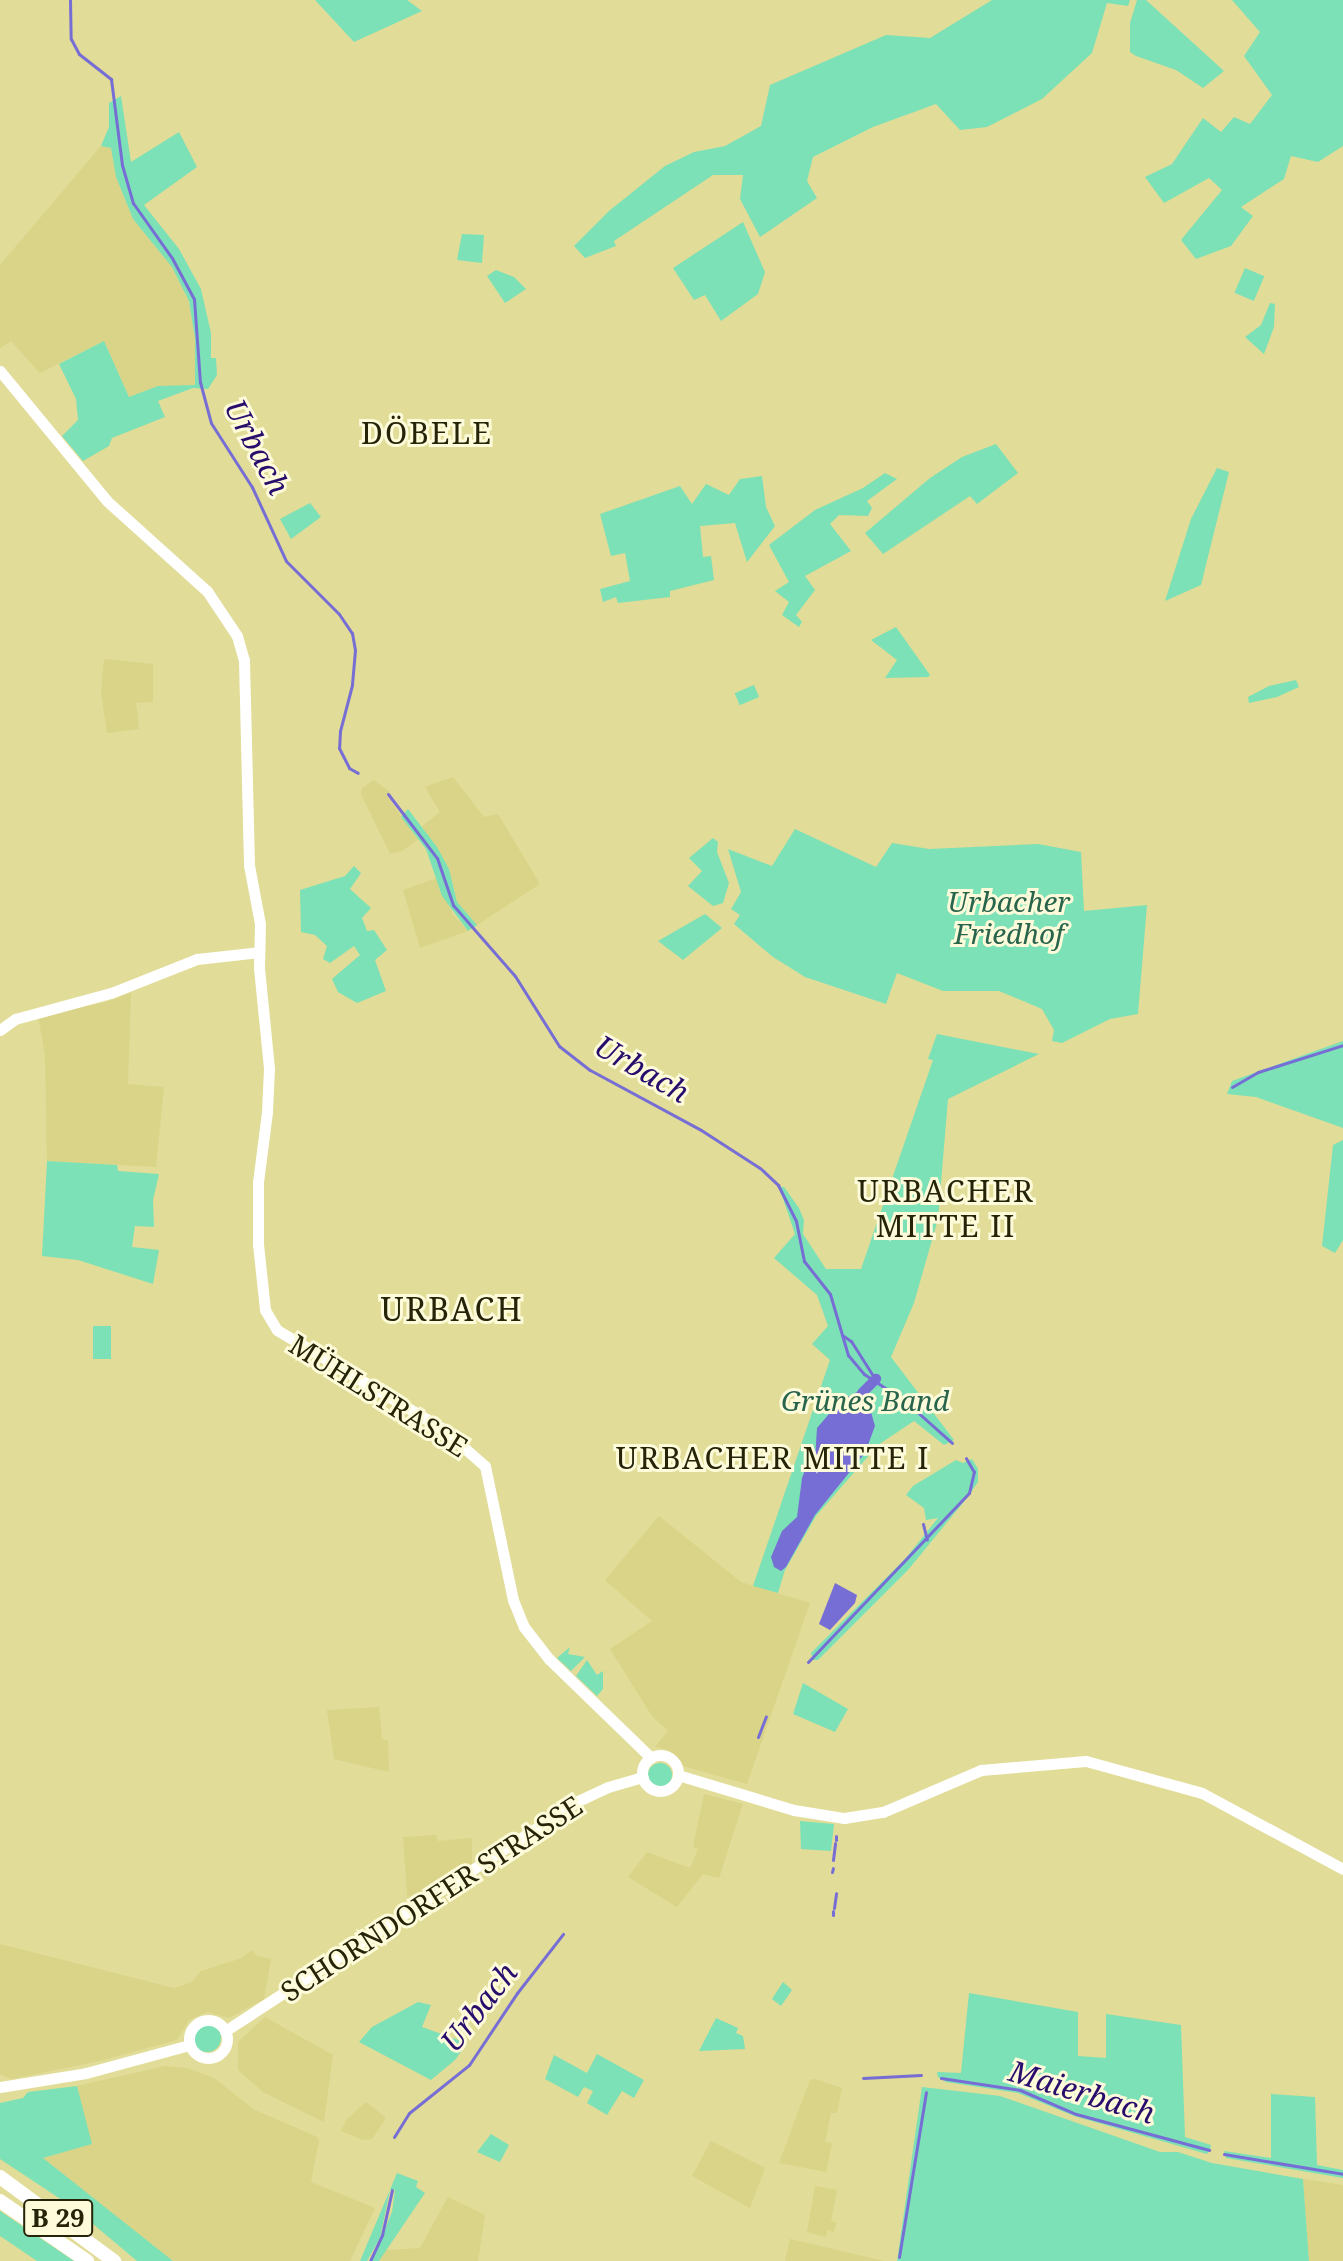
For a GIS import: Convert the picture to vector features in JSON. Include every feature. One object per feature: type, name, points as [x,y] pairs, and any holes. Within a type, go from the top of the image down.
[{"type":"highway","name":"B 29","points":[[0,2177],[114,2261]]},
{"type":"highway","name":"B 29","points":[[0,2201],[87,2261]]},
{"type":"street","name":"MÜHLSTRASSE","points":[[0,371],[107,501],[207,591],[233,628],[244,660],[248,835],[260,924],[259,952],[269,1069],[258,1182],[258,1244],[265,1310],[277,1330],[443,1429],[485,1466],[513,1600],[524,1627],[549,1659],[651,1758]]},
{"type":"street","points":[[0,1029],[15,1019],[111,993],[197,959],[259,952]]},
{"type":"street","points":[[667,1757],[675,1764],[678,1775],[671,1787],[662,1791],[651,1789],[643,1777],[644,1766],[651,1758],[667,1757]]},
{"type":"street","points":[[678,1775],[794,1810],[844,1818],[883,1812],[981,1770],[1086,1761],[1202,1793],[1343,1869]]},
{"type":"street","name":"SCHORNDORFER STRASSE","points":[[225,2031],[578,1801],[608,1787],[643,1777]]},
{"type":"street","points":[[213,2021],[225,2031],[225,2047],[213,2058],[197,2055],[189,2045],[189,2034],[200,2022],[213,2021]]},
{"type":"street","points":[[0,2085],[86,2073],[189,2045]]},
{"type":"shaded area","points":[[101,146],[111,148],[116,177],[133,219],[172,267],[189,301],[195,339],[195,386],[158,386],[129,397],[104,341],[40,373],[11,341],[0,348],[0,265]]},
{"type":"shaded area","points":[[104,659],[153,664],[153,702],[136,703],[139,729],[107,733],[101,692]]},
{"type":"shaded area","points":[[453,777],[484,817],[498,814],[540,884],[477,925],[457,902],[449,869],[422,826],[440,812],[425,787]]},
{"type":"shaded area","points":[[374,780],[390,792],[387,796],[418,840],[402,851],[390,854],[361,794],[362,788]]},
{"type":"shaded area","points":[[437,878],[453,915],[468,931],[420,948],[403,890]]},
{"type":"shaded area","points":[[131,993],[128,1084],[164,1087],[156,1167],[47,1161],[45,1056],[38,1015],[103,1003]]},
{"type":"shaded area","points":[[859,1391],[865,1396],[862,1400],[871,1412],[875,1426],[865,1453],[815,1515],[781,1571],[774,1567],[771,1557],[782,1531],[797,1517],[802,1478],[807,1465],[815,1459],[817,1428],[840,1401]]},
{"type":"shaded area","points":[[659,1516],[741,1582],[810,1603],[747,1784],[683,1766],[669,1750],[655,1747],[668,1731],[652,1716],[610,1649],[652,1621],[605,1580]]},
{"type":"shaded area","points":[[835,1583],[857,1595],[855,1603],[830,1630],[819,1624]]},
{"type":"shaded area","points":[[379,1707],[382,1739],[388,1741],[389,1772],[334,1759],[327,1710]]},
{"type":"shaded area","points":[[704,1794],[743,1804],[719,1878],[703,1874],[677,1907],[628,1877],[647,1852],[690,1868],[698,1849],[693,1847]]},
{"type":"shaded area","points":[[436,1835],[438,1841],[472,1838],[472,1864],[408,1906],[403,1837]]},
{"type":"shaded area","points":[[0,1944],[174,1988],[192,1982],[201,1971],[242,1958],[252,1950],[257,1956],[271,1959],[264,1999],[229,2018],[207,2012],[189,2020],[177,2040],[100,2061],[11,2079],[0,2074]]},
{"type":"shaded area","points":[[265,2017],[333,2055],[324,2122],[263,2092],[238,2070],[238,2042]]},
{"type":"shaded area","points":[[165,2066],[187,2068],[214,2078],[253,2109],[317,2137],[319,2141],[311,2182],[375,2208],[350,2261],[173,2261],[42,2158],[91,2144],[77,2086]]},
{"type":"shaded area","points":[[810,2080],[842,2088],[837,2113],[831,2113],[825,2142],[832,2143],[826,2172],[779,2163]]},
{"type":"shaded area","points":[[366,2102],[386,2118],[372,2139],[363,2140],[341,2131],[347,2119]]},
{"type":"shaded area","points":[[711,2141],[765,2168],[750,2208],[692,2176]]},
{"type":"shaded area","points":[[1303,2179],[1343,2185],[1343,2261],[1309,2261]]},
{"type":"shaded area","points":[[815,2186],[837,2190],[831,2221],[836,2223],[834,2232],[827,2230],[826,2237],[807,2232]]},
{"type":"shaded area","points":[[448,2197],[485,2215],[478,2261],[379,2261],[385,2250],[420,2248]]},
{"type":"shaded area","points":[[790,2239],[884,2261],[785,2261]]},
{"type":"green space","points":[[315,0],[407,0],[422,11],[354,42]]},
{"type":"green space","points":[[992,0],[1130,0],[1128,6],[1107,3],[1092,53],[1042,99],[987,127],[960,130],[936,104],[873,127],[813,157],[807,181],[817,198],[760,237],[740,199],[743,175],[713,175],[614,241],[616,246],[585,258],[574,246],[609,211],[665,166],[694,152],[725,146],[761,126],[770,85],[886,35],[930,38]]},
{"type":"green space","points":[[1137,0],[1146,0],[1224,71],[1203,88],[1176,70],[1130,52],[1130,23]]},
{"type":"green space","points":[[1232,0],[1343,0],[1343,146],[1318,162],[1291,156],[1284,179],[1241,207],[1253,216],[1231,246],[1196,259],[1181,240],[1222,190],[1209,178],[1164,203],[1145,177],[1172,164],[1203,118],[1221,132],[1234,117],[1250,124],[1272,95],[1244,56],[1260,32]]},
{"type":"green space","points":[[121,96],[131,162],[179,132],[197,167],[144,205],[179,249],[201,289],[211,333],[211,358],[216,358],[217,375],[208,389],[193,388],[158,401],[165,417],[112,438],[109,446],[83,461],[62,436],[78,420],[76,399],[59,364],[104,341],[129,397],[158,386],[195,385],[195,339],[189,301],[172,267],[133,219],[116,177],[111,148],[101,146],[109,127],[109,103]]},
{"type":"green space","points":[[743,222],[765,272],[758,294],[721,321],[705,295],[694,300],[673,268]]},
{"type":"green space","points":[[462,234],[484,235],[482,263],[457,260]]},
{"type":"green space","points":[[1245,268],[1264,276],[1254,301],[1234,293]]},
{"type":"green space","points":[[496,270],[514,277],[526,289],[505,303],[487,276]]},
{"type":"green space","points":[[1270,303],[1275,304],[1274,327],[1264,354],[1245,337],[1261,325]]},
{"type":"green space","points":[[996,444],[1018,473],[977,504],[970,496],[883,554],[865,533],[930,478],[962,457]]},
{"type":"green space","points":[[1217,468],[1229,472],[1201,585],[1165,601],[1191,519]]},
{"type":"green space","points":[[885,473],[897,479],[867,501],[872,508],[868,516],[839,515],[830,524],[851,551],[805,576],[815,590],[796,615],[802,622],[799,627],[782,615],[789,602],[775,591],[789,582],[769,545],[815,510],[863,488]]},
{"type":"green space","points":[[762,476],[766,507],[775,526],[747,562],[735,523],[700,526],[703,557],[711,556],[714,580],[670,591],[670,597],[618,603],[616,597],[603,602],[600,589],[630,581],[625,553],[611,556],[600,514],[680,486],[692,504],[706,484],[729,495],[740,479]]},
{"type":"green space","points":[[310,503],[321,517],[291,539],[280,519]]},
{"type":"green space","points":[[896,627],[930,675],[928,677],[885,678],[897,660],[871,640]]},
{"type":"green space","points":[[1296,680],[1299,687],[1277,697],[1249,703],[1248,697],[1269,686]]},
{"type":"green space","points":[[754,685],[759,697],[740,705],[735,693]]},
{"type":"green space","points":[[408,809],[437,847],[449,869],[457,902],[477,925],[468,931],[442,896],[426,849],[401,817]]},
{"type":"green space","name":"Urbacher Friedhof","points":[[795,829],[876,867],[892,843],[929,849],[1038,844],[1081,852],[1084,911],[1147,905],[1138,1014],[1110,1019],[1062,1043],[1052,1041],[1054,1030],[1042,1009],[999,991],[943,991],[897,973],[886,1004],[805,977],[773,957],[734,924],[740,915],[731,909],[741,892],[728,849],[772,866]]},
{"type":"green space","points":[[713,838],[718,842],[717,852],[729,883],[723,903],[713,906],[688,886],[702,871],[689,858]]},
{"type":"green space","points":[[354,866],[361,873],[350,889],[371,908],[362,918],[367,931],[374,930],[387,950],[375,960],[386,991],[357,1003],[338,992],[332,979],[360,955],[354,946],[330,963],[323,959],[327,946],[315,935],[301,932],[300,890],[345,876]]},
{"type":"green space","points":[[705,914],[722,928],[683,960],[658,941]]},
{"type":"green space","name":"Grünes Band","points":[[937,1034],[1039,1054],[948,1099],[938,1219],[914,1303],[891,1357],[954,1440],[944,1445],[914,1421],[878,1445],[816,1516],[785,1570],[778,1593],[753,1586],[830,1360],[812,1344],[828,1326],[817,1295],[774,1258],[795,1234],[779,1187],[784,1187],[799,1208],[804,1220],[803,1234],[826,1269],[861,1269],[933,1060],[928,1059]]},
{"type":"green space","points":[[1343,1041],[1343,1128],[1256,1097],[1227,1094],[1232,1081]]},
{"type":"green space","points":[[1343,1140],[1343,1240],[1335,1253],[1322,1246],[1333,1145]]},
{"type":"green space","points":[[47,1161],[117,1165],[118,1171],[159,1174],[153,1200],[154,1227],[135,1226],[132,1247],[159,1250],[153,1284],[78,1260],[42,1256]]},
{"type":"green space","points":[[93,1326],[111,1326],[111,1359],[93,1359]]},
{"type":"green space","points":[[972,1459],[978,1469],[978,1482],[967,1498],[908,1570],[818,1660],[813,1660],[811,1653],[905,1559],[938,1518],[926,1520],[924,1508],[906,1495],[913,1486],[956,1460],[963,1463]]},
{"type":"green space","points":[[570,1647],[568,1654],[585,1657],[571,1671],[557,1658]]},
{"type":"green space","points":[[587,1660],[597,1675],[603,1671],[603,1689],[597,1696],[576,1676]]},
{"type":"green space","points":[[803,1683],[848,1709],[835,1732],[793,1714]]},
{"type":"green space","points":[[660,1763],[671,1770],[672,1775],[665,1786],[660,1787],[649,1780],[648,1775],[655,1764]]},
{"type":"green space","points":[[800,1821],[834,1824],[831,1851],[801,1849]]},
{"type":"green space","points":[[783,1982],[792,1990],[781,2006],[772,1999]]},
{"type":"green space","points":[[969,1993],[1078,2012],[1078,2056],[1106,2058],[1106,2014],[1181,2025],[1185,2137],[1211,2145],[1210,2150],[1207,2154],[1074,2116],[1018,2093],[946,2082],[938,2077],[937,2072],[961,2073]]},
{"type":"green space","points":[[418,2002],[431,2005],[422,2027],[467,2043],[455,2060],[431,2080],[359,2042],[372,2027]]},
{"type":"green space","points":[[716,2018],[738,2028],[736,2033],[743,2036],[745,2049],[699,2051]]},
{"type":"green space","points":[[207,2024],[217,2028],[221,2038],[217,2048],[207,2052],[197,2048],[193,2038],[197,2028]]},
{"type":"green space","points":[[597,2054],[644,2080],[634,2098],[622,2091],[607,2115],[587,2103],[593,2091],[584,2087],[578,2097],[545,2079],[554,2055],[587,2073]]},
{"type":"green space","points":[[77,2086],[92,2144],[43,2158],[173,2261],[137,2261],[74,2208],[0,2159],[0,2103],[23,2098],[28,2092]]},
{"type":"green space","points":[[922,2087],[1000,2096],[1160,2152],[1178,2152],[1212,2163],[1303,2179],[1309,2261],[897,2261]]},
{"type":"green space","points":[[1271,2094],[1315,2097],[1317,2165],[1343,2170],[1343,2178],[1226,2158],[1224,2151],[1271,2158]]},
{"type":"green space","points":[[491,2134],[509,2145],[500,2162],[477,2152]]},
{"type":"green space","points":[[397,2173],[418,2181],[416,2187],[425,2193],[379,2261],[372,2261],[392,2212],[395,2190],[390,2190],[380,2238],[367,2261],[360,2261]]},
{"type":"green space","points":[[0,2211],[74,2261],[37,2261],[0,2236]]},
{"type":"waterway","name":"Urbach","points":[[70,0],[71,39],[79,54],[111,79],[122,165],[133,203],[172,258],[194,299],[200,382],[211,423],[252,487],[286,561],[339,614],[352,633],[355,650],[352,685],[340,731],[339,748],[349,768],[358,773]]},
{"type":"waterway","name":"Urbach","points":[[388,794],[437,858],[453,905],[515,976],[559,1046],[590,1070],[701,1130],[760,1168],[778,1185],[796,1221],[804,1261],[830,1294],[848,1355],[864,1374],[905,1401],[952,1443]]},
{"type":"waterway","points":[[1232,1087],[1258,1072],[1343,1045]]},
{"type":"waterway","name":"Urbach","points":[[842,1335],[851,1341],[875,1379]]},
{"type":"waterway","name":"Urbach","points":[[862,1393],[876,1379]]},
{"type":"waterway","name":"Urbach","points":[[808,1662],[969,1493],[974,1472],[966,1458]]},
{"type":"waterway","points":[[923,1524],[927,1540]]},
{"type":"waterway","name":"Urbach","points":[[758,1737],[766,1716]]},
{"type":"waterway","points":[[833,1860],[835,1843]]},
{"type":"waterway","points":[[832,1872],[833,1868]]},
{"type":"waterway","points":[[834,1908],[836,1893]]},
{"type":"waterway","name":"Urbach","points":[[394,2137],[409,2113],[469,2065],[517,1993],[563,1934]]},
{"type":"waterway","name":"Maierbach","points":[[863,2078],[921,2075]]},
{"type":"waterway","name":"Maierbach","points":[[941,2078],[1020,2090],[1076,2114],[1209,2150]]},
{"type":"waterway","points":[[899,2257],[926,2092]]},
{"type":"waterway","name":"Maierbach","points":[[1224,2154],[1343,2174]]},
{"type":"waterway","name":"Urbach","points":[[370,2261],[382,2235],[392,2190]]},
{"type":"district","name":"DÖBELE","points":[[427,433]]},
{"type":"district","name":"URBACHER MITTE II","points":[[946,1208]]},
{"type":"district","name":"URBACH","points":[[452,1309]]},
{"type":"district","name":"URBACHER MITTE I","points":[[773,1458]]}]
